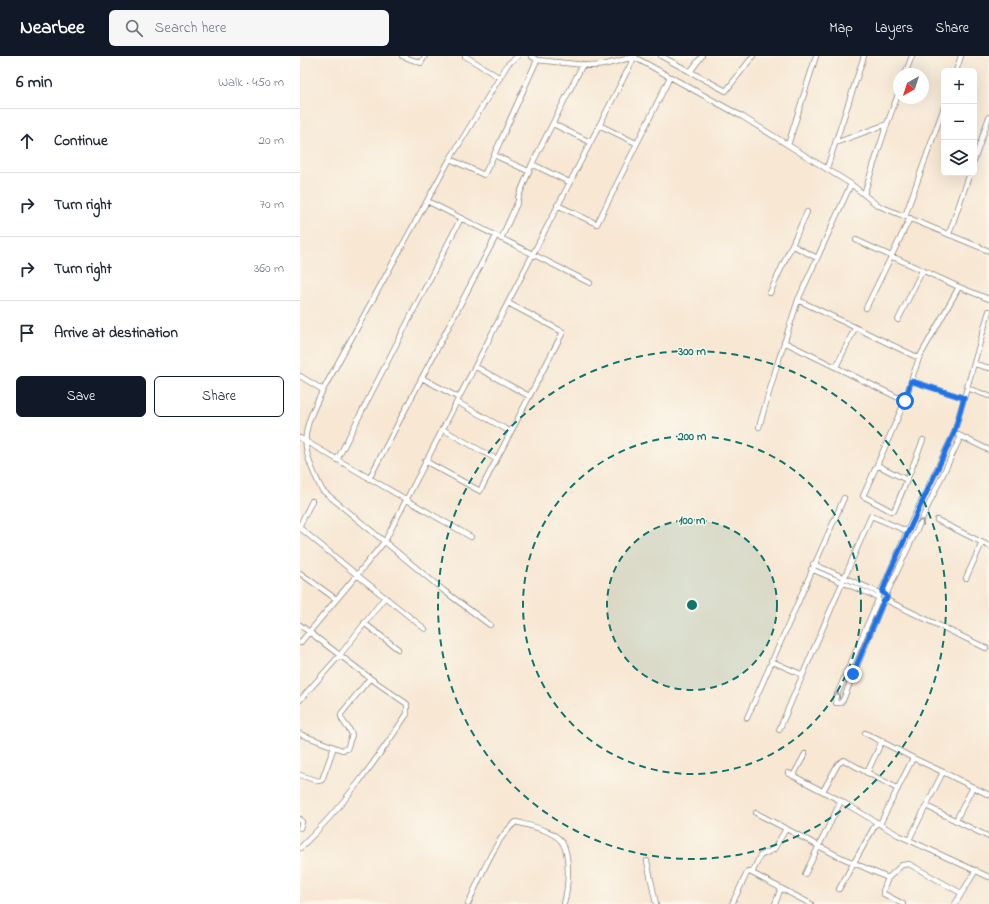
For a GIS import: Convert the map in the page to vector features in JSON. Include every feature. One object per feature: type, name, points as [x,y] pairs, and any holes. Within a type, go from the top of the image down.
[{"type":"street","points":[[402,56],[421,63],[425,56]]},
{"type":"street","points":[[465,56],[500,78]]},
{"type":"street","points":[[490,625],[443,590],[322,490],[311,476],[304,460],[300,438],[303,428],[323,390],[450,159],[508,64],[518,56]]},
{"type":"street","points":[[531,56],[537,60],[603,66],[635,57],[743,117],[788,144],[851,184],[877,205],[989,251]]},
{"type":"street","points":[[661,56],[726,91],[753,56]]},
{"type":"street","points":[[690,72],[702,56]]},
{"type":"street","points":[[788,144],[816,56]]},
{"type":"street","points":[[827,168],[864,56]]},
{"type":"street","points":[[908,68],[912,56]]},
{"type":"street","points":[[957,68],[962,56]]},
{"type":"street","points":[[300,643],[385,541],[442,429],[476,367],[568,182],[635,57]]},
{"type":"street","points":[[450,159],[484,175],[537,60]]},
{"type":"street","points":[[501,239],[518,200],[528,171],[583,64]]},
{"type":"street","points":[[557,205],[597,224],[670,76]]},
{"type":"street","points":[[864,194],[894,104]]},
{"type":"street","points":[[866,308],[892,256],[907,217],[941,116]]},
{"type":"street","points":[[977,152],[989,117]]},
{"type":"street","points":[[553,124],[590,142]]},
{"type":"street","points":[[835,143],[887,124]]},
{"type":"street","points":[[599,125],[636,143]]},
{"type":"street","points":[[494,155],[528,171]]},
{"type":"street","points":[[532,164],[568,182]]},
{"type":"street","points":[[949,234],[969,176]]},
{"type":"street","points":[[759,427],[798,300],[851,184]]},
{"type":"street","points":[[427,201],[532,255],[590,282]]},
{"type":"street","points":[[770,293],[807,212]]},
{"type":"street","points":[[337,460],[461,218]]},
{"type":"street","points":[[369,479],[496,236]]},
{"type":"street","points":[[856,240],[922,271],[989,299]]},
{"type":"street","points":[[792,245],[817,258]]},
{"type":"street","points":[[898,320],[922,271]]},
{"type":"street","points":[[924,440],[894,511],[891,511],[865,498],[864,492],[905,401],[920,358],[959,287]]},
{"type":"street","points":[[798,300],[920,358]]},
{"type":"street","points":[[425,462],[480,490],[511,432],[563,332],[508,303]]},
{"type":"street","points":[[962,436],[882,597],[835,699],[836,703],[842,702],[853,674],[882,597],[907,531],[954,433],[989,311]]},
{"type":"street","points":[[836,367],[856,328]]},
{"type":"street","points":[[784,342],[905,401]]},
{"type":"street","points":[[974,364],[989,368]]},
{"type":"street","points":[[476,367],[529,396]]},
{"type":"street","points":[[300,376],[323,390]]},
{"type":"street","points":[[422,378],[511,432]]},
{"type":"street","points":[[911,381],[964,398]]},
{"type":"street","points":[[967,388],[989,396]]},
{"type":"street","points":[[442,429],[496,459]]},
{"type":"street","points":[[954,433],[989,450]]},
{"type":"street","points":[[300,438],[471,537]]},
{"type":"street","points":[[877,465],[907,480]]},
{"type":"street","points":[[747,718],[812,567],[844,498]]},
{"type":"street","points":[[300,525],[312,501]]},
{"type":"street","points":[[779,730],[871,516],[907,531]]},
{"type":"street","points":[[937,520],[989,546]]},
{"type":"street","points":[[300,528],[425,629]]},
{"type":"street","points":[[966,578],[982,543]]},
{"type":"street","points":[[812,567],[882,597],[988,649],[989,642]]},
{"type":"street","points":[[300,573],[336,599]]},
{"type":"street","points":[[300,700],[340,655],[385,597]]},
{"type":"street","points":[[364,623],[398,649]]},
{"type":"street","points":[[300,625],[407,704],[407,714],[357,785],[335,812],[300,848]]},
{"type":"street","points":[[771,661],[803,675]]},
{"type":"street","points":[[847,672],[853,674]]},
{"type":"street","points":[[300,734],[345,750],[348,747],[352,735],[350,729],[341,719],[341,714],[370,678]]},
{"type":"street","points":[[865,733],[989,795]]},
{"type":"street","points":[[867,773],[882,741]]},
{"type":"street","points":[[300,775],[318,781],[322,780],[334,747]]},
{"type":"street","points":[[793,776],[805,754]]},
{"type":"street","points":[[839,889],[879,823],[913,758]]},
{"type":"street","points":[[823,792],[841,761],[847,762],[898,789]]},
{"type":"street","points":[[909,840],[943,772]]},
{"type":"street","points":[[788,773],[909,840],[989,877]]},
{"type":"street","points":[[956,820],[973,786]]},
{"type":"street","points":[[805,874],[841,801]]},
{"type":"street","points":[[926,806],[988,837],[989,830]]},
{"type":"street","points":[[756,813],[820,846],[888,878]]},
{"type":"street","points":[[300,819],[302,822],[300,828]]},
{"type":"street","points":[[468,904],[499,841],[508,828],[516,822],[551,834],[562,842],[568,867],[564,904]]},
{"type":"street","points":[[752,873],[760,856],[774,849],[786,829]]},
{"type":"street","points":[[647,861],[656,904]]},
{"type":"street","points":[[903,904],[884,894],[883,891],[888,878],[902,865],[909,864],[961,893]]},
{"type":"street","points":[[957,903],[961,893],[976,870]]},
{"type":"street","points":[[732,904],[748,871],[811,904]]},
{"type":"street","points":[[775,904],[781,888]]},
{"type":"route","points":[[853,674],[883,602],[887,598],[882,592],[890,571],[909,527],[954,433],[964,398],[911,381],[905,401]]}]
